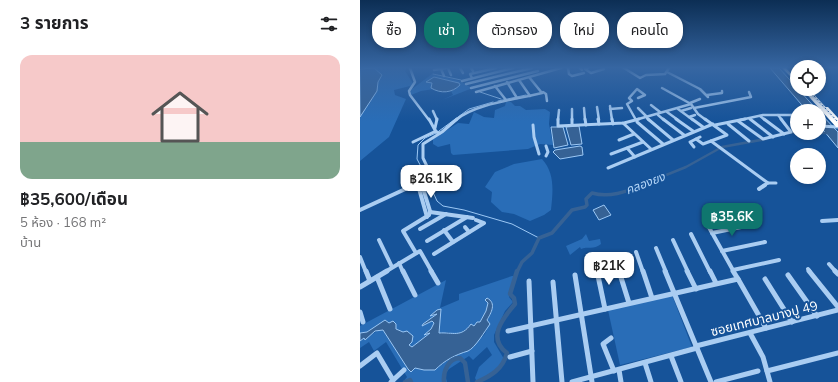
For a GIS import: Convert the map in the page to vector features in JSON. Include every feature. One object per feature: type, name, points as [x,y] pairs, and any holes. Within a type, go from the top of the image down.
[{"type":"highway","points":[[810,96],[837,127]]},
{"type":"highway","points":[[815,96],[838,120]]},
{"type":"street","points":[[412,86],[409,91],[409,96],[437,131]]},
{"type":"street","points":[[469,86],[476,91],[495,86],[505,99]]},
{"type":"street","points":[[471,88],[479,86]]},
{"type":"street","points":[[510,86],[517,97]]},
{"type":"street","points":[[523,86],[530,95]]},
{"type":"street","points":[[537,86],[546,94],[547,101]]},
{"type":"street","points":[[694,86],[708,96],[722,93],[722,91]]},
{"type":"street","points":[[662,88],[690,103],[698,114],[716,125],[728,135],[703,144],[698,138],[690,142],[694,147]]},
{"type":"street","points":[[638,98],[644,95],[638,89],[633,92],[629,98],[632,101],[627,104],[636,121],[663,144]]},
{"type":"street","points":[[360,210],[420,183],[431,176],[423,158],[424,144],[437,131],[456,118],[469,111],[505,99],[542,92]]},
{"type":"street","points":[[703,127],[680,110],[751,97],[749,92]]},
{"type":"street","points":[[715,94],[721,103]]},
{"type":"street","points":[[559,110],[558,126],[613,124],[636,121],[700,99]]},
{"type":"street","points":[[651,105],[659,114],[684,135]]},
{"type":"street","points":[[597,107],[599,124]]},
{"type":"street","points":[[584,108],[586,124]]},
{"type":"street","points":[[613,124],[610,108],[622,108]]},
{"type":"street","points":[[638,108],[673,140]]},
{"type":"street","points":[[572,109],[572,125]]},
{"type":"street","points":[[433,111],[437,119],[437,131]]},
{"type":"street","points":[[667,112],[693,131]]},
{"type":"street","points":[[689,117],[695,115]]},
{"type":"street","points":[[738,121],[760,138],[773,137],[791,131],[778,115]]},
{"type":"street","points":[[608,168],[707,125],[728,124],[760,116],[790,115]]},
{"type":"street","points":[[760,116],[784,134]]},
{"type":"street","points":[[750,118],[773,137]]},
{"type":"street","points":[[623,123],[651,149]]},
{"type":"street","points":[[728,124],[749,142]]},
{"type":"street","points":[[533,125],[534,137],[539,154]]},
{"type":"street","points":[[826,126],[837,127]]},
{"type":"street","points":[[413,142],[437,131]]},
{"type":"street","points":[[619,140],[634,134]]},
{"type":"street","points":[[711,141],[768,183]]},
{"type":"street","points":[[611,154],[643,142]]},
{"type":"street","points":[[546,146],[548,152],[546,156]]},
{"type":"street","points":[[627,148],[634,157]]},
{"type":"street","points":[[759,189],[768,183],[776,182]]},
{"type":"street","points":[[420,183],[430,212]]},
{"type":"street","points":[[420,183],[427,216]]},
{"type":"street","points":[[712,233],[746,225],[736,208]]},
{"type":"street","points":[[430,212],[467,217],[484,223],[434,254]]},
{"type":"street","points":[[416,254],[403,231],[427,216],[430,212]]},
{"type":"street","points":[[420,229],[446,214]]},
{"type":"street","points":[[721,215],[730,229]]},
{"type":"street","points":[[427,241],[467,217]]},
{"type":"street","points":[[822,221],[838,220]]},
{"type":"street","points":[[706,222],[766,328]]},
{"type":"street","points":[[465,227],[469,232]]},
{"type":"street","points":[[444,230],[453,242]]},
{"type":"street","points":[[691,234],[716,283]]},
{"type":"street","points":[[379,240],[392,268]]},
{"type":"street","points":[[673,240],[696,289]]},
{"type":"street","points":[[722,251],[765,242]]},
{"type":"street","points":[[656,248],[711,382]]},
{"type":"street","points":[[360,287],[420,251],[438,283]]},
{"type":"street","points":[[636,252],[652,298]]},
{"type":"street","points":[[360,257],[370,281]]},
{"type":"street","points":[[616,260],[629,304]]},
{"type":"street","points":[[733,270],[778,260]]},
{"type":"street","points":[[399,263],[415,295]]},
{"type":"street","points":[[830,264],[838,274]]},
{"type":"street","points":[[596,268],[605,309]]},
{"type":"street","points":[[808,269],[838,307]]},
{"type":"street","points":[[575,275],[592,380]]},
{"type":"street","points":[[788,275],[817,316]]},
{"type":"street","points":[[377,277],[390,309]]},
{"type":"street","points":[[508,330],[738,279]]},
{"type":"street","points":[[765,279],[792,322]]},
{"type":"street","points":[[530,281],[533,382]]},
{"type":"street","points":[[552,282],[562,382]]},
{"type":"street","name":"ซอยเทศบาลบางปู 49","points":[[572,382],[592,380],[616,371],[671,356],[696,347],[838,310]]},
{"type":"street","points":[[360,312],[363,322]]},
{"type":"street","points":[[750,333],[761,353],[770,382]]},
{"type":"street","points":[[611,338],[603,344],[621,382]]},
{"type":"street","points":[[510,356],[532,351]]},
{"type":"street","points":[[360,366],[377,353],[392,381],[404,370]]},
{"type":"street","points":[[767,371],[838,353]]},
{"type":"street","points":[[671,356],[681,382]]},
{"type":"street","points":[[646,363],[651,382]]},
{"type":"street","points":[[716,382],[758,371]]},
{"type":"shaded area","points":[[360,86],[378,86],[377,91],[360,117]]},
{"type":"shaded area","points":[[377,86],[411,86],[394,90],[395,95],[406,99],[389,137],[360,161],[360,117],[376,91]]},
{"type":"shaded area","points":[[416,86],[431,86],[431,88],[434,89],[421,91],[411,95],[410,92]]},
{"type":"shaded area","points":[[431,86],[459,86],[454,90],[446,92],[431,88]]},
{"type":"shaded area","points":[[453,86],[470,87],[470,89],[442,100],[453,95],[451,91],[455,89]]},
{"type":"shaded area","points":[[785,86],[790,86],[790,91]]},
{"type":"shaded area","points":[[794,96],[804,96],[812,104],[801,104]]},
{"type":"shaded area","points":[[506,102],[511,102],[515,106],[520,106],[526,110],[545,109],[550,112],[549,124],[553,145],[540,144],[528,149],[453,155],[451,153],[450,144],[438,147],[433,144],[433,139],[458,123],[469,124],[474,112],[484,117],[494,118],[495,110],[505,106]]},
{"type":"shaded area","points":[[826,119],[838,132],[838,148],[826,133]]},
{"type":"shaded area","points":[[579,126],[582,144],[571,145],[566,127]]},
{"type":"shaded area","points":[[551,127],[563,127],[568,145],[554,148]]},
{"type":"shaded area","points":[[580,146],[582,147],[583,155],[560,159],[553,152],[555,150]]},
{"type":"shaded area","points":[[542,159],[551,176],[551,210],[530,221],[514,214],[502,212],[491,202],[492,192],[485,187],[495,172],[514,164]]},
{"type":"shaded area","points":[[604,205],[611,215],[599,220],[593,210]]},
{"type":"shaded area","points":[[586,234],[589,241],[600,239],[601,244],[598,246],[581,249],[580,247],[570,255],[566,246],[582,239]]},
{"type":"shaded area","points":[[514,276],[509,297],[513,302],[505,311],[494,335],[494,342],[504,359],[499,368],[479,380],[476,380],[475,378],[479,367],[492,355],[487,347],[473,360],[469,356],[449,369],[445,374],[447,382],[403,382],[407,377],[386,342],[374,351],[369,342],[360,348],[360,341],[365,338],[365,340],[368,336],[381,329],[411,372],[415,368],[435,370],[473,345],[484,335],[489,324],[487,321],[493,306],[485,301],[488,303],[486,311],[480,322],[455,335],[448,332],[439,333],[441,310],[432,315],[437,313],[431,319],[434,323],[427,335],[412,347],[409,345],[403,332],[396,329],[385,320],[367,332],[360,333],[360,326],[446,280],[440,308],[459,300],[459,294]]},
{"type":"shaded area","points":[[672,295],[692,347],[620,365],[608,310]]},
{"type":"shaded area","points":[[487,298],[492,303],[492,308],[487,320],[490,324],[480,339],[471,349],[450,358],[435,370],[415,368],[411,372],[383,330],[375,331],[365,340],[364,338],[360,341],[360,333],[367,332],[385,320],[389,323],[393,321],[396,324],[396,329],[403,332],[407,331],[413,336],[412,342],[409,345],[412,347],[430,333],[424,335],[431,329],[434,323],[432,321],[422,326],[437,314],[430,316],[437,310],[441,309],[439,333],[460,333],[471,324],[474,326],[477,322],[480,322],[486,311],[488,303],[485,300]]},
{"type":"waterway","points":[[480,92],[501,99]]},
{"type":"waterway","points":[[498,101],[526,95]]},
{"type":"waterway","points":[[439,131],[469,109],[493,102]]},
{"type":"waterway","points":[[427,178],[417,159],[418,145],[425,138],[436,133]]},
{"type":"waterway","name":"คลองยง","points":[[639,186],[686,167],[722,147],[766,139]]},
{"type":"waterway","points":[[428,181],[437,201],[443,206],[464,210],[512,224],[539,238]]},
{"type":"waterway","name":"คลองยง","points":[[517,272],[522,262],[532,253],[539,238],[552,233],[572,210],[585,207],[587,205],[586,199],[592,193],[611,195],[642,185]]},
{"type":"waterway","name":"คลองยง","points":[[477,382],[496,371],[505,359],[507,353],[501,347],[497,335],[501,322],[515,304],[514,298],[510,294],[517,271]]},
{"type":"waterway","name":"คลองยง","points":[[444,382],[444,374],[447,366],[452,360],[460,358],[465,363],[468,382]]},
{"type":"waterway","name":"คลองยง","points":[[405,382],[410,380],[411,382]]},
{"type":"railway","points":[[814,96],[838,122]]}]
